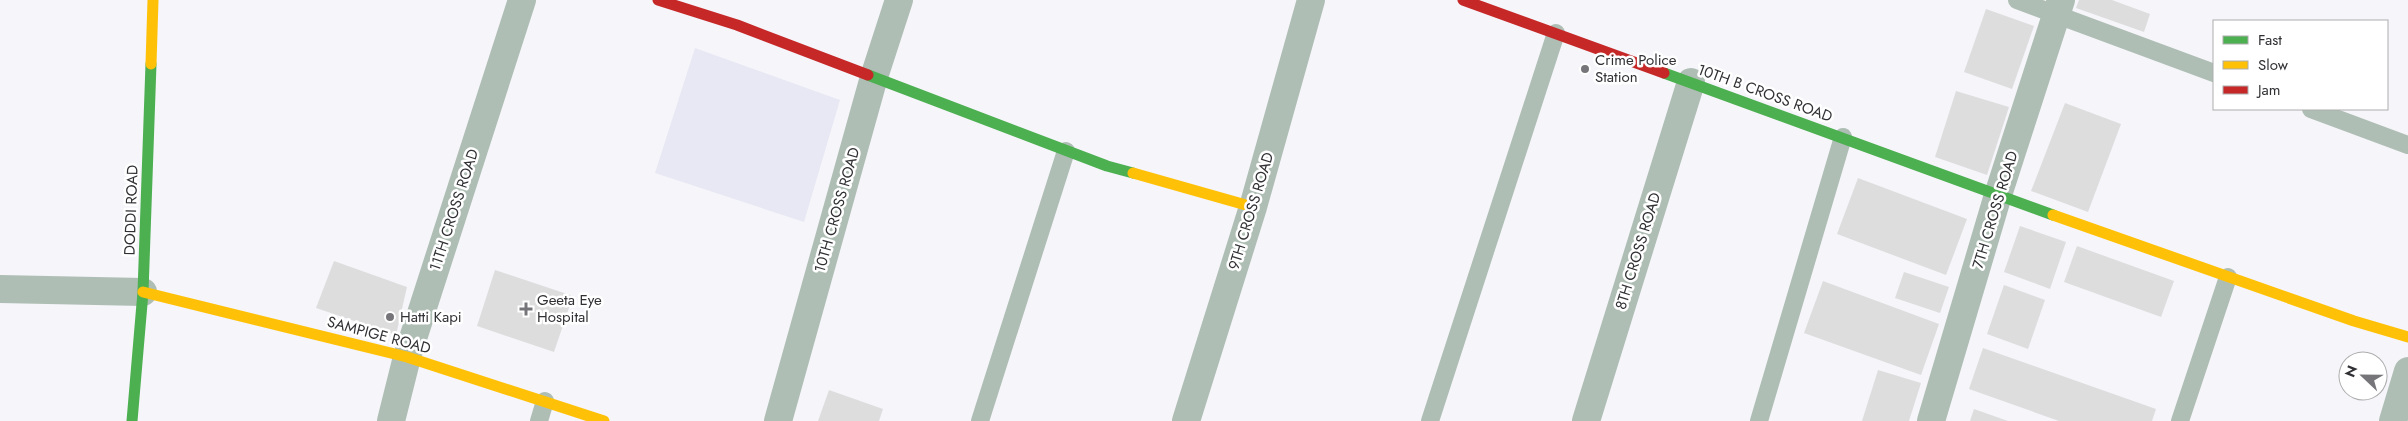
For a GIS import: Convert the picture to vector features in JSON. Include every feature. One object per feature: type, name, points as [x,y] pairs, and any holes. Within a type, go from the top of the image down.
[{"type":"street","name":"DODDI ROAD","points":[[132,421],[143,292],[153,0]]},
{"type":"street","name":"11TH CROSS ROAD","points":[[391,421],[407,357],[522,0]]},
{"type":"street","points":[[658,0],[737,25],[1107,166],[1253,207]]},
{"type":"street","name":"10TH CROSS ROAD","points":[[778,421],[874,77],[899,0]]},
{"type":"street","name":"9TH CROSS ROAD","points":[[1186,421],[1253,207],[1311,0]]},
{"type":"street","name":"10TH B CROSS ROAD","points":[[1464,0],[1998,195],[2354,321],[2408,337]]},
{"type":"street","name":"7TH CROSS ROAD","points":[[1931,421],[1998,195],[2059,7]]},
{"type":"street","name":"8TH CROSS ROAD","points":[[1586,421],[1691,82]]},
{"type":"street","points":[[0,289],[143,292]]},
{"type":"street","name":"SAMPIGE ROAD","points":[[143,292],[407,357],[604,421]]},
{"type":"street","points":[[2393,421],[2408,371]]},
{"type":"lane","points":[[2017,0],[2059,7],[2213,73]]},
{"type":"lane","points":[[1430,421],[1556,33]]},
{"type":"lane","points":[[2315,110],[2408,145]]},
{"type":"lane","points":[[1759,421],[1843,137]]},
{"type":"lane","points":[[980,421],[1066,151]]},
{"type":"lane","points":[[2180,421],[2228,276]]},
{"type":"lane","points":[[539,421],[544,401]]},
{"type":"shaded area","points":[[695,48],[840,100],[804,222],[655,173]]},
{"type":"building","points":[[2079,0],[2112,0],[2150,14],[2144,32],[2076,8]]},
{"type":"building","points":[[1986,9],[2034,26],[2012,89],[1964,72]]},
{"type":"building","points":[[1956,91],[2009,107],[1987,175],[1935,157]]},
{"type":"building","points":[[2065,103],[2121,124],[2088,212],[2031,191]]},
{"type":"building","points":[[1858,178],[1967,219],[1946,275],[1837,234]]},
{"type":"building","points":[[2020,226],[2066,242],[2050,289],[2004,272]]},
{"type":"building","points":[[2077,246],[2174,281],[2161,317],[2064,282]]},
{"type":"building","points":[[334,261],[407,287],[396,335],[316,308]]},
{"type":"building","points":[[495,270],[573,296],[554,352],[477,326]]},
{"type":"building","points":[[1904,272],[1949,287],[1940,313],[1895,298]]},
{"type":"building","points":[[1823,281],[1939,324],[1921,375],[1804,333]]},
{"type":"building","points":[[2004,285],[2045,300],[2028,349],[1987,334]]},
{"type":"building","points":[[1983,348],[2156,409],[2152,421],[2059,421],[1969,389]]},
{"type":"building","points":[[1878,370],[1921,383],[1909,421],[1862,421]]},
{"type":"building","points":[[829,390],[883,409],[879,421],[818,421]]},
{"type":"building","points":[[1974,409],[2008,421],[1970,421]]},
{"type":"traffic: fast","points":[[132,421],[143,292],[151,64]]},
{"type":"traffic: fast","points":[[1664,73],[2053,215]]},
{"type":"traffic: fast","points":[[868,75],[1107,166],[1133,173]]},
{"type":"traffic: slow","points":[[151,64],[153,0]]},
{"type":"traffic: slow","points":[[1133,173],[1253,207]]},
{"type":"traffic: slow","points":[[2053,215],[2354,321],[2408,337]]},
{"type":"traffic: slow","points":[[143,292],[407,357],[604,421]]},
{"type":"traffic: jam","points":[[658,0],[737,25],[868,75]]},
{"type":"traffic: jam","points":[[1463,0],[1664,73]]},
{"type":"place","name":"Crime Police Station","points":[[1585,69]]},
{"type":"place","name":"Geeta Eye Hospital","points":[[526,309]]},
{"type":"place","name":"Hatti Kapi","points":[[390,317]]}]
